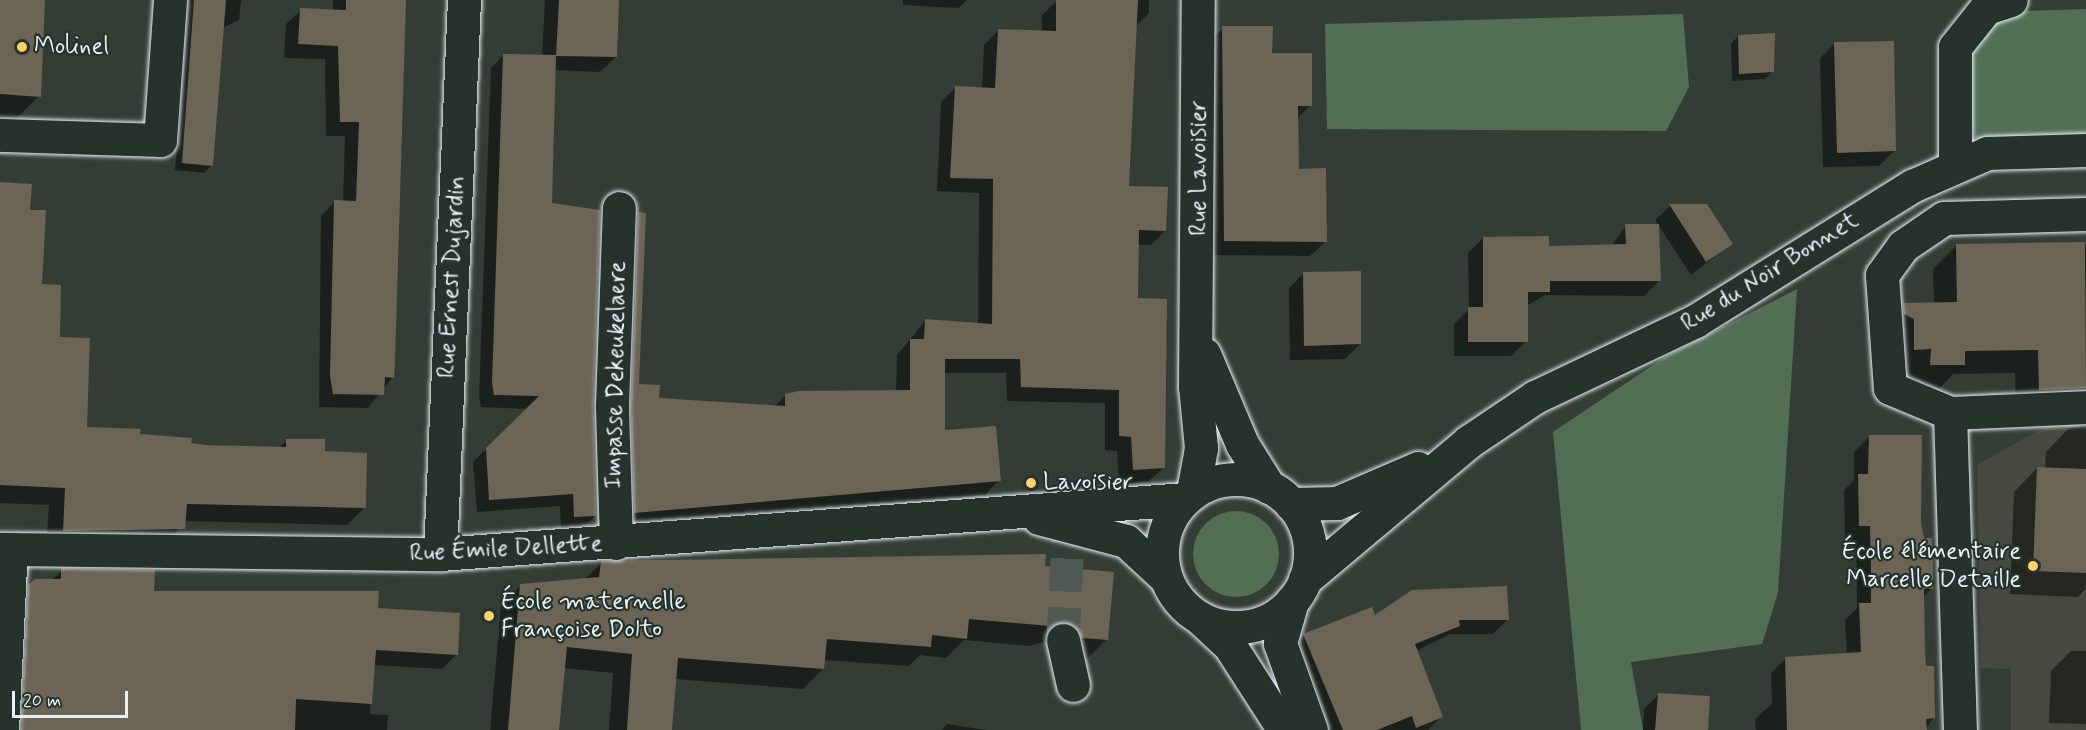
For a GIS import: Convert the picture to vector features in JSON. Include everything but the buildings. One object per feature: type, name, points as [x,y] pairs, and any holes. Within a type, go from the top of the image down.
[{"type":"street","points":[[0,135],[160,140],[170,0]]},
{"type":"street","name":"Rue Ernest Dujardin","points":[[440,554],[464,0]]},
{"type":"street","name":"Rue Lavoisier","points":[[1189,496],[1200,459],[1195,386],[1199,335],[1198,0]]},
{"type":"street","points":[[1955,163],[1955,48],[1986,8],[2011,0]]},
{"type":"street","name":"Rue du Noir Bonnet","points":[[1280,496],[1323,506],[1359,496],[1468,442],[1557,384],[1695,321],[1874,207],[1955,163],[1987,153],[2086,150]]},
{"type":"street","name":"Impasse Dekeukelaere","points":[[616,543],[612,405],[619,208]]},
{"type":"street","points":[[2086,214],[1944,218],[1903,246],[1882,275],[1890,388],[1950,413],[2086,407]]},
{"type":"street","name":"Rue Lavoisier","points":[[1199,335],[1220,399],[1280,496]]},
{"type":"street","points":[[1950,413],[1960,730]]},
{"type":"street","name":"Rue du Noir Bonnet","points":[[1299,590],[1468,442]]},
{"type":"street","points":[[1284,730],[1230,646],[1176,596],[1166,578],[1164,536],[1189,496],[1230,479],[1280,496],[1309,540],[1299,590],[1280,643],[1311,730]]},
{"type":"street","name":"Rue Émile Dellette","points":[[6,549],[440,554],[1011,514],[1095,502],[1160,505],[1189,496]]},
{"type":"street","name":"Rue Émile Dellette","points":[[1011,514],[1136,547],[1166,578]]},
{"type":"street","points":[[2,730],[6,549]]},
{"type":"street","points":[[1199,617],[1248,626],[1277,615],[1299,590]]},
{"type":"street","points":[[1063,640],[1073,685]]},
{"type":"shaded area","name":"École élémentaire Marcelle Detaille","points":[[2086,418],[2086,730],[2011,730],[2011,669],[1981,668],[1977,465],[2059,419]]},
{"type":"green space","points":[[2086,9],[2086,137],[1986,142],[1974,137],[1963,65],[1987,25],[2022,11]]},
{"type":"green space","points":[[1683,14],[1689,87],[1666,131],[1327,129],[1325,24]]},
{"type":"green space","points":[[1797,289],[1778,593],[1762,644],[1631,662],[1643,730],[1581,730],[1553,432],[1668,355]]},
{"type":"green space","points":[[1236,511],[1260,518],[1272,530],[1279,554],[1272,578],[1260,590],[1236,597],[1212,590],[1200,578],[1193,554],[1200,530],[1212,518]]},
{"type":"tunnel","points":[[1063,640],[1068,539]]},
{"type":"place","name":"Molinel","points":[[22,47]]},
{"type":"place","name":"Lavoisier","points":[[1031,483]]},
{"type":"place","name":"École élémentaire Marcelle Detaille","points":[[2033,566]]},
{"type":"place","name":"École maternelle Françoise Dolto","points":[[489,616]]}]
